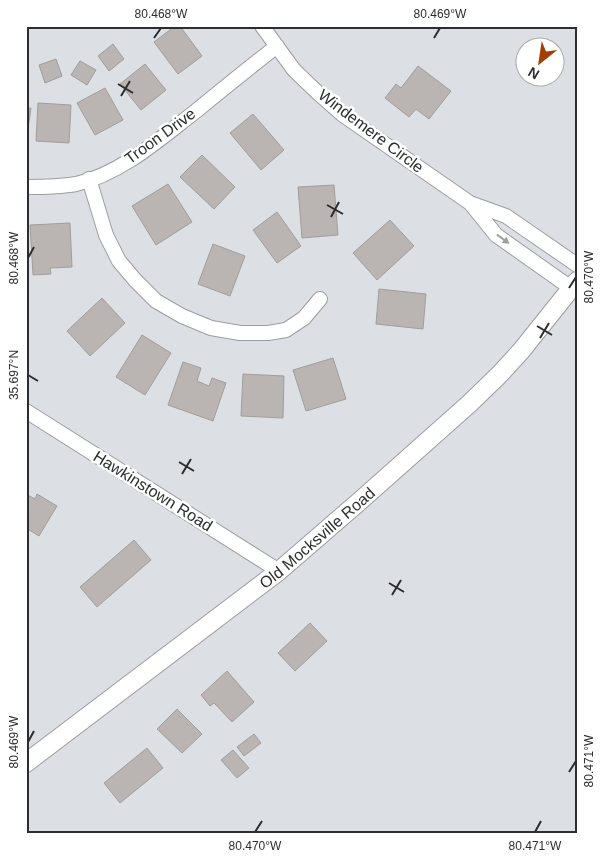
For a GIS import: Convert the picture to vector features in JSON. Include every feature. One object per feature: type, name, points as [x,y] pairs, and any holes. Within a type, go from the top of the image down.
[{"type":"street","name":"Windemere Circle","points":[[262,26],[294,70],[343,114],[470,203],[506,216],[577,265]]},
{"type":"street","name":"Troon Drive","points":[[26,187],[76,184],[104,174],[129,160],[157,142],[277,46]]},
{"type":"street","points":[[89,180],[106,235],[119,261],[134,280],[156,301],[182,316],[212,328],[240,333],[268,333],[286,330],[304,318],[320,299]]},
{"type":"street","name":"Windemere Circle","points":[[470,203],[496,235],[574,284]]},
{"type":"street","name":"Old Mocksville Road","points":[[26,763],[279,571],[361,500],[469,404],[521,351],[574,284]]},
{"type":"street","name":"Hawkinstown Road","points":[[26,411],[279,571]]},
{"type":"building","points":[[175,26],[180,26],[202,56],[178,74],[154,42]]},
{"type":"building","points":[[113,44],[124,59],[109,71],[98,56]]},
{"type":"building","points":[[56,59],[62,76],[45,83],[39,65]]},
{"type":"building","points":[[80,61],[96,70],[87,85],[71,75]]},
{"type":"building","points":[[145,64],[166,90],[141,110],[120,84]]},
{"type":"building","points":[[418,66],[451,91],[429,119],[416,109],[409,117],[385,98],[396,84],[401,88]]},
{"type":"building","points":[[105,88],[123,120],[95,135],[77,103]]},
{"type":"building","points":[[38,103],[71,105],[69,143],[36,141]]},
{"type":"building","points":[[26,108],[31,108],[26,143]]},
{"type":"building","points":[[253,114],[284,150],[261,170],[230,133]]},
{"type":"building","points":[[202,155],[235,187],[214,209],[180,177]]},
{"type":"building","points":[[168,184],[192,222],[156,245],[132,206]]},
{"type":"building","points":[[334,185],[338,235],[302,238],[298,187]]},
{"type":"building","points":[[277,212],[301,246],[277,263],[253,230]]},
{"type":"building","points":[[390,220],[414,246],[377,280],[353,253]]},
{"type":"building","points":[[70,223],[72,267],[50,268],[51,274],[33,275],[30,225]]},
{"type":"building","points":[[213,244],[245,256],[230,296],[198,284]]},
{"type":"building","points":[[379,289],[426,294],[423,329],[376,324]]},
{"type":"building","points":[[102,298],[125,323],[90,356],[67,331]]},
{"type":"building","points":[[142,335],[171,353],[145,395],[116,377]]},
{"type":"building","points":[[333,358],[346,399],[306,411],[293,370]]},
{"type":"building","points":[[183,362],[201,368],[197,381],[209,386],[212,378],[226,383],[213,421],[168,405]]},
{"type":"building","points":[[243,374],[284,376],[283,418],[241,416]]},
{"type":"building","points":[[26,494],[35,499],[37,494],[57,506],[39,536],[26,528]]},
{"type":"building","points":[[134,540],[151,560],[97,607],[80,587]]},
{"type":"building","points":[[310,623],[327,641],[295,671],[278,653]]},
{"type":"building","points":[[227,671],[254,702],[232,722],[214,703],[210,706],[201,695]]},
{"type":"building","points":[[177,709],[202,734],[182,753],[157,729]]},
{"type":"building","points":[[254,734],[261,743],[244,756],[237,747]]},
{"type":"building","points":[[147,748],[163,768],[120,803],[104,783]]},
{"type":"building","points":[[233,750],[249,768],[237,778],[221,760]]}]
